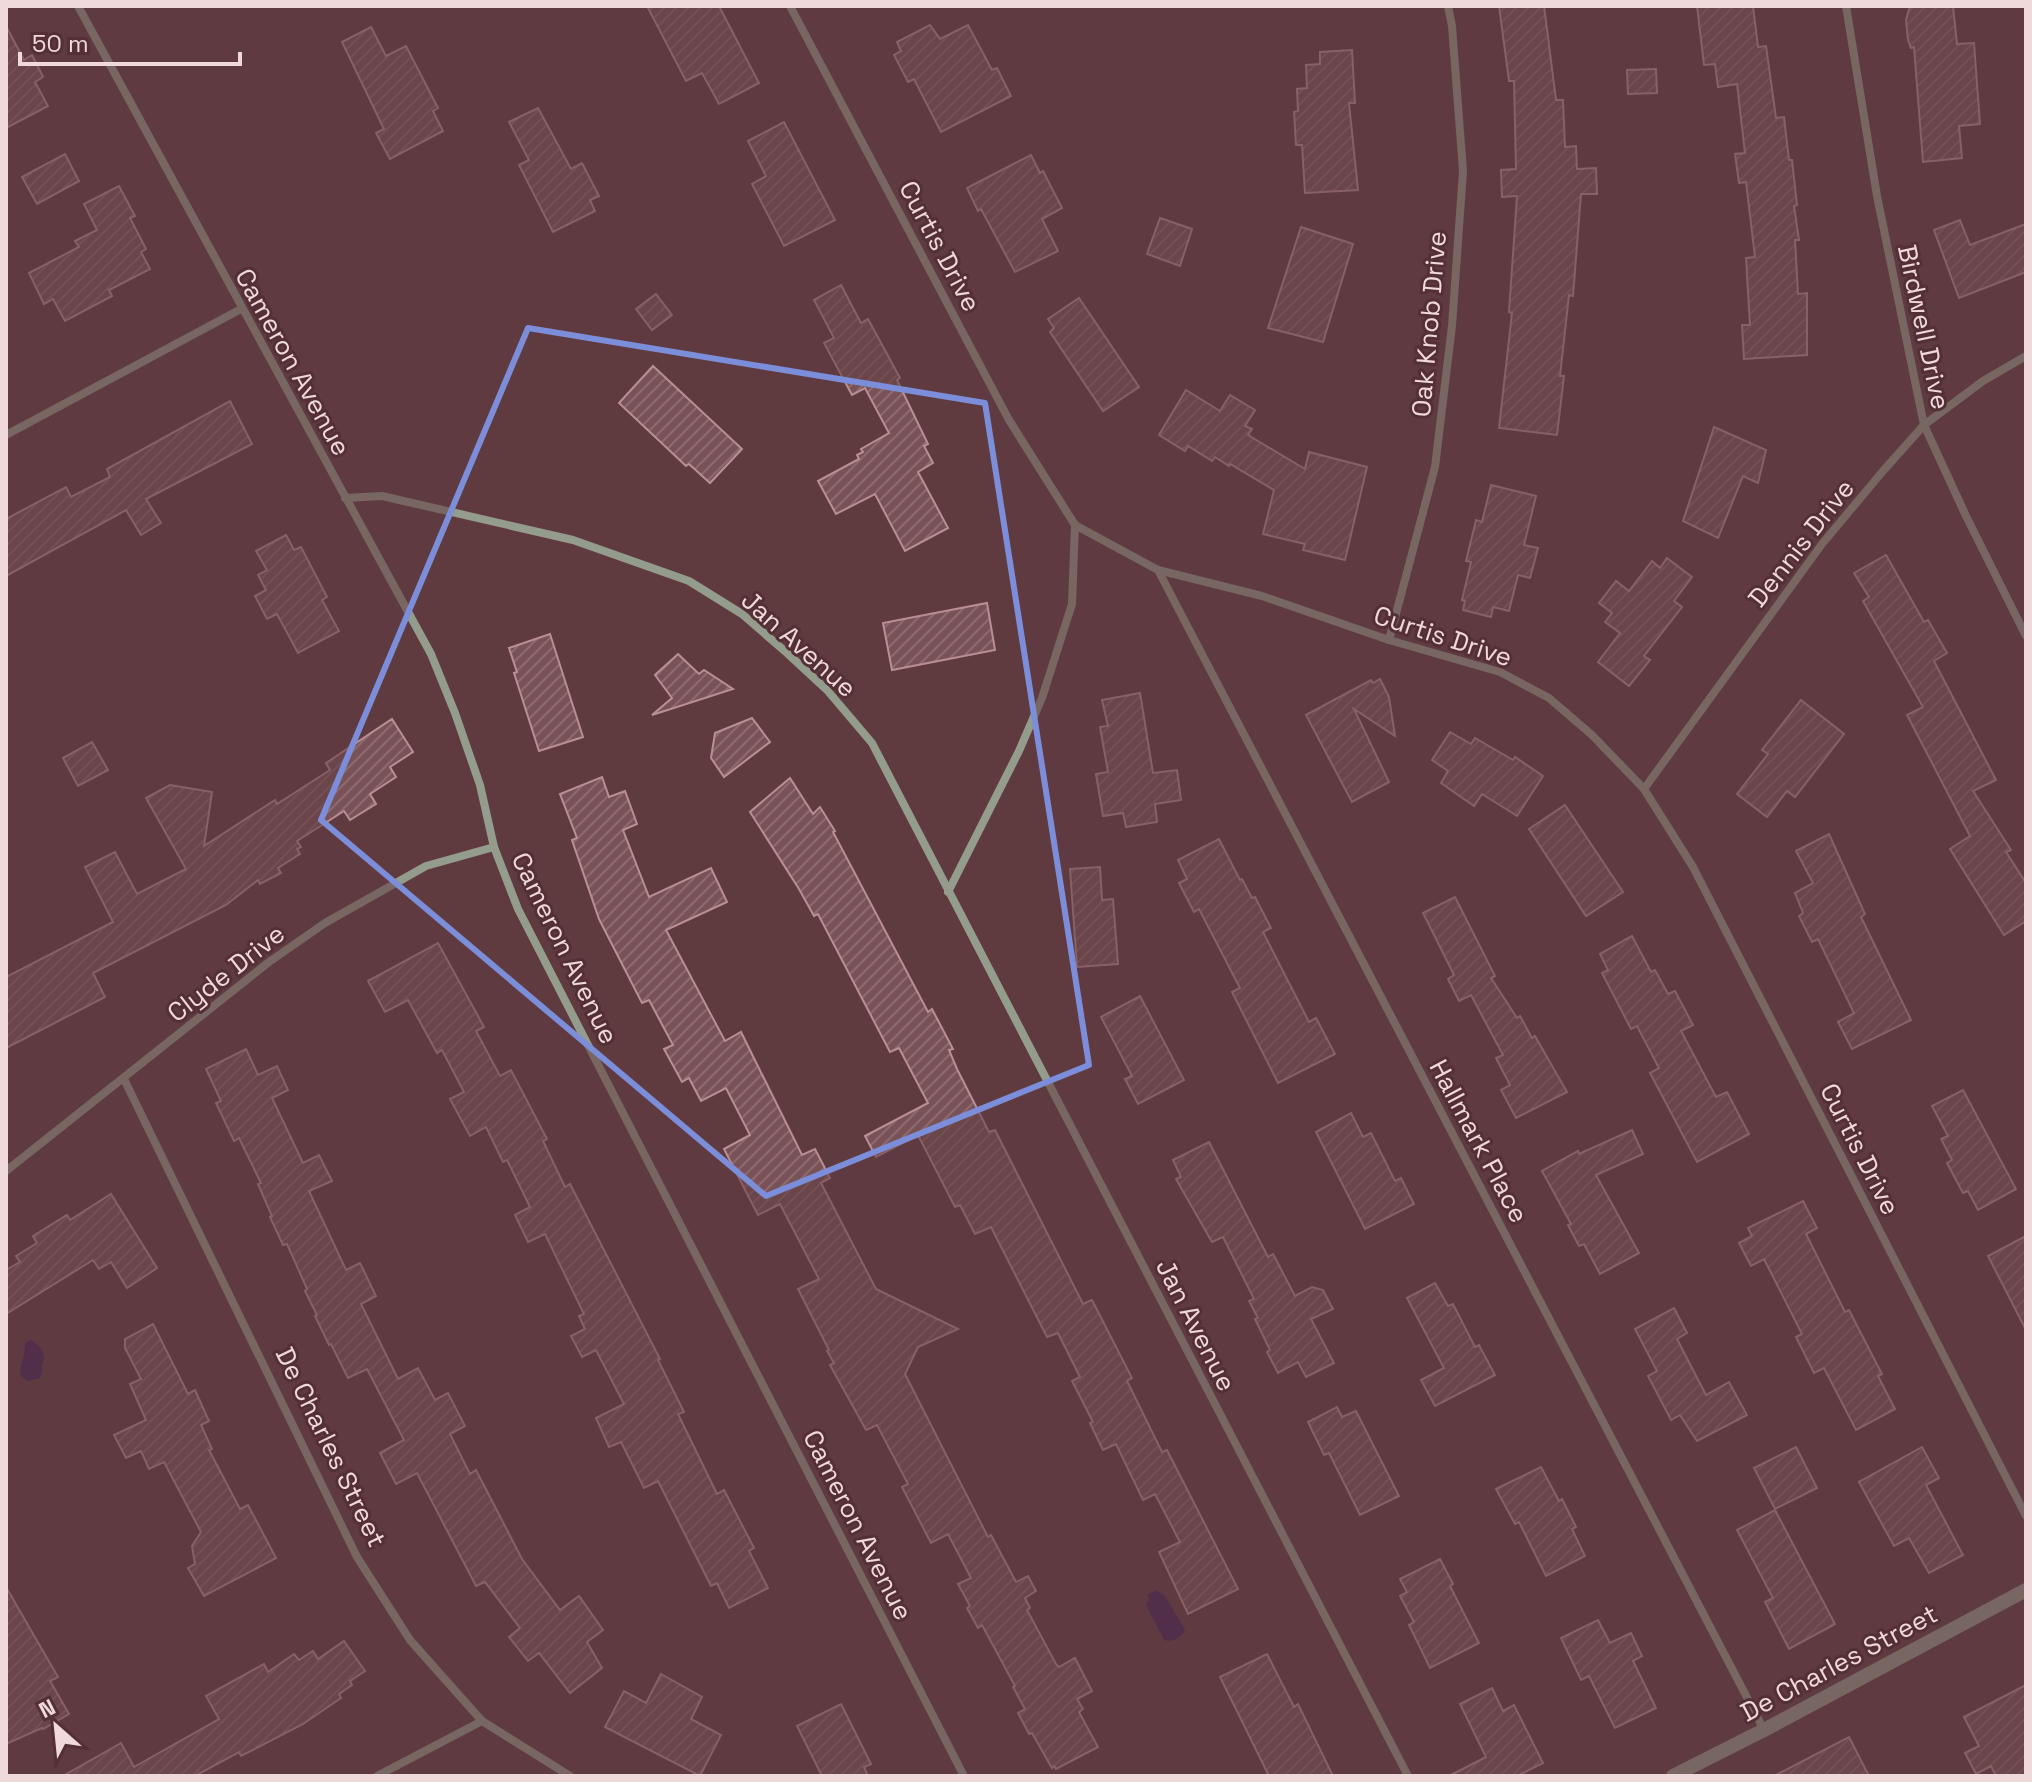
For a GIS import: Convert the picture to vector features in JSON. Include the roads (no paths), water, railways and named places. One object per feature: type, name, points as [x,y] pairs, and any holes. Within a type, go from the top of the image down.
[{"type":"street","name":"Cameron Avenue","points":[[78,6],[431,654],[480,785],[494,847],[518,909],[964,1776]]},
{"type":"street","name":"Curtis Drive","points":[[790,6],[1009,420],[1075,525],[1158,570],[1262,596],[1389,640],[1500,672],[1549,698],[1592,735],[1644,789],[1693,867],[2026,1516]]},
{"type":"street","name":"Oak Knob Drive","points":[[1389,640],[1435,467],[1452,326],[1463,171],[1448,6]]},
{"type":"street","name":"Birdwell Drive","points":[[1846,6],[1877,196],[1924,425],[2026,636]]},
{"type":"street","points":[[6,435],[241,309]]},
{"type":"street","name":"Dennis Drive","points":[[1644,789],[1822,544],[1924,425],[1983,381],[2026,356]]},
{"type":"street","name":"Jan Avenue","points":[[345,498],[382,496],[573,540],[689,581],[742,614],[827,690],[872,743],[1408,1776]]},
{"type":"street","points":[[948,892],[1019,751],[1042,698],[1072,604],[1075,525]]},
{"type":"street","name":"Hallmark Place","points":[[1158,570],[1764,1730]]},
{"type":"street","name":"Clyde Drive","points":[[6,1171],[269,962],[325,923],[426,866],[494,847]]},
{"type":"street","name":"De Charles Street","points":[[124,1079],[357,1557],[410,1640],[482,1721],[570,1776]]},
{"type":"street","name":"De Charles Street","points":[[1673,1776],[2026,1590]]},
{"type":"street","points":[[377,1776],[482,1721]]}]
